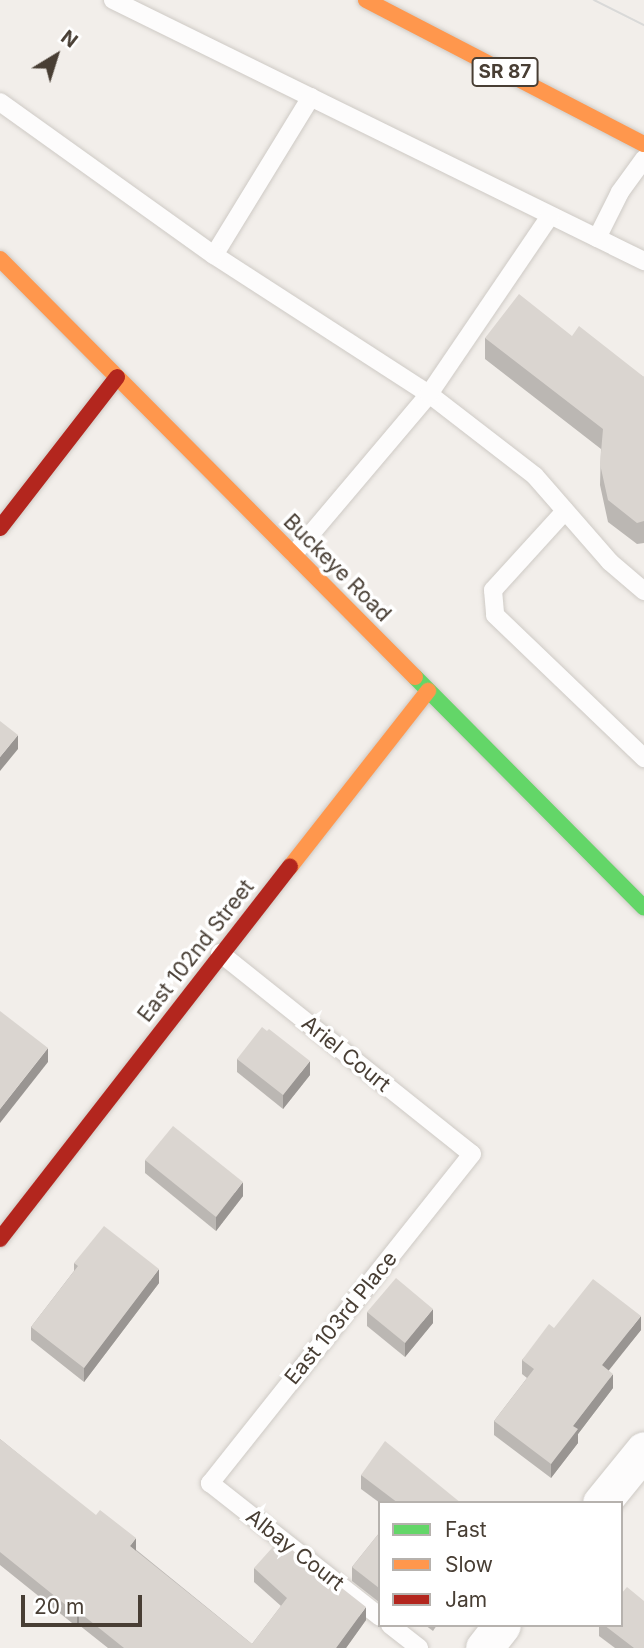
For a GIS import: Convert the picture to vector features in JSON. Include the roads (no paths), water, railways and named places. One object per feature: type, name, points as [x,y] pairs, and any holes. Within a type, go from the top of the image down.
[{"type":"street","name":"SR 87","points":[[366,0],[644,144]]},
{"type":"street","name":"Buckeye Road","points":[[0,259],[644,908]]},
{"type":"street","points":[[0,528],[117,377]]},
{"type":"street","name":"East 102nd Street","points":[[0,1239],[220,953],[428,691]]},
{"type":"street","points":[[603,1501],[644,1450]]},
{"type":"street","points":[[484,1648],[500,1627]]},
{"type":"lane","points":[[113,0],[644,261]]},
{"type":"lane","points":[[214,254],[311,97]]},
{"type":"lane","points":[[0,102],[214,254],[429,394],[535,476],[610,562],[644,591]]},
{"type":"lane","points":[[597,238],[620,192],[644,159]]},
{"type":"lane","points":[[294,554],[429,394],[550,216]]},
{"type":"lane","points":[[565,511],[493,590],[495,615],[644,758]]},
{"type":"lane","name":"Ariel Court","points":[[220,953],[472,1154]]},
{"type":"lane","name":"East 103rd Place","points":[[210,1483],[472,1154]]},
{"type":"lane","name":"Albay Court","points":[[210,1483],[378,1615]]},
{"type":"lane","points":[[393,1627],[419,1648]]},
{"type":"tram line","points":[[594,0],[644,25]]}]
